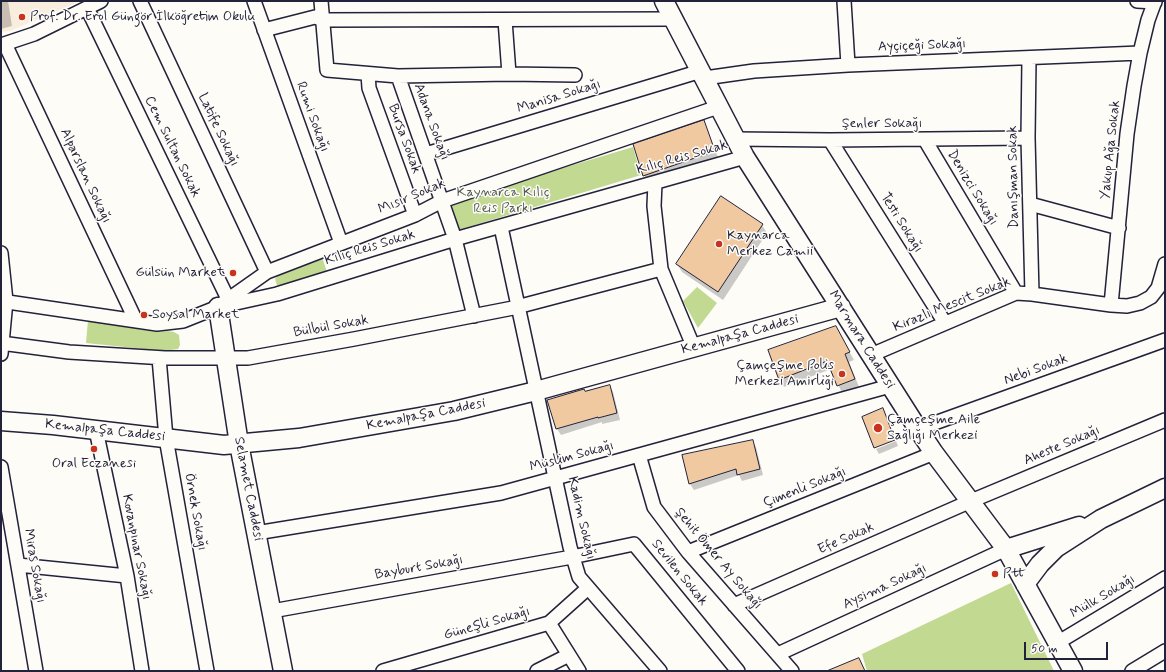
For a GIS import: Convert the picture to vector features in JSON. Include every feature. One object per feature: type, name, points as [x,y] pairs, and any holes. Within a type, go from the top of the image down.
[{"type":"street","points":[[3,44],[34,34],[84,6],[101,1]]},
{"type":"street","name":"Latife Sokağı","points":[[140,1],[267,272]]},
{"type":"street","name":"Rumi Sokağı","points":[[254,1],[340,243]]},
{"type":"street","points":[[321,1],[327,70],[398,76],[509,74],[575,75]]},
{"type":"street","name":"Marmara Caddesi","points":[[664,1],[703,74],[718,108],[745,157],[918,429],[934,453],[1006,549],[1073,671]]},
{"type":"street","points":[[844,1],[848,65]]},
{"type":"street","points":[[1137,1],[1155,2]]},
{"type":"street","name":"Yakup Ağa Sokak","points":[[1110,305],[1128,134],[1140,53],[1148,20],[1155,2]]},
{"type":"street","name":"Cem Sultan Sokak","points":[[84,6],[223,303]]},
{"type":"street","points":[[264,30],[315,17],[323,20],[674,19]]},
{"type":"street","points":[[505,20],[509,74]]},
{"type":"street","name":"Alparslan Sokağı","points":[[3,44],[136,321]]},
{"type":"street","name":"Ayçiçeği Sokağı","points":[[703,74],[848,65],[1029,59],[1140,53]]},
{"type":"street","name":"Danışman Sokak","points":[[1029,59],[1028,138],[1032,294]]},
{"type":"street","name":"Bursa Sokak","points":[[368,74],[369,88],[415,215]]},
{"type":"street","name":"Manisa Sokağı","points":[[426,154],[703,74]]},
{"type":"street","name":"Adana Sokağı","points":[[398,76],[455,239],[474,316]]},
{"type":"street","name":"Mısır Sokak","points":[[223,303],[267,272],[415,215],[442,201],[718,108]]},
{"type":"street","name":"Şenler Sokağı","points":[[735,139],[925,140],[1028,138]]},
{"type":"street","name":"Testi Sokağı","points":[[830,140],[945,323]]},
{"type":"street","name":"Denizci Sokağı","points":[[925,140],[1016,293]]},
{"type":"street","name":"Kılıç Reis Sokak","points":[[4,301],[157,324],[183,321],[223,303],[277,294],[455,239],[745,157]]},
{"type":"street","points":[[655,183],[654,206],[661,269],[694,348]]},
{"type":"street","points":[[1030,204],[1119,228]]},
{"type":"street","name":"Kadim Sokağı","points":[[501,227],[572,557],[579,577],[660,671]]},
{"type":"street","points":[[1,253],[4,301],[1,347]]},
{"type":"street","name":"Kirazlı Mescit Sokak","points":[[871,355],[1016,293],[1110,305],[1127,306],[1140,302],[1152,297],[1158,288],[1165,264]]},
{"type":"street","name":"Bülbül Sokak","points":[[1,347],[159,358],[248,358],[474,316],[661,269]]},
{"type":"street","name":"Selamet Caddesi","points":[[223,303],[225,358],[239,444],[283,671]]},
{"type":"street","name":"Kemalpaşa Caddesi","points":[[1,421],[96,430],[224,445],[299,438],[454,411],[536,391],[841,307]]},
{"type":"street","name":"Nebi Sokak","points":[[918,429],[1165,340]]},
{"type":"street","name":"Örnek Sokağı","points":[[159,358],[166,438],[207,671]]},
{"type":"street","name":"Müslim Sokağı","points":[[256,533],[501,493],[890,386]]},
{"type":"street","name":"Aheste Sokağı","points":[[971,501],[1165,420]]},
{"type":"street","name":"Kovanpınar Sokağı","points":[[96,430],[127,576],[142,671]]},
{"type":"street","name":"Çimenli Sokağı","points":[[688,552],[934,453]]},
{"type":"street","name":"Şehit Ömer Ay Sokağı","points":[[639,455],[654,507],[688,552],[792,671]]},
{"type":"street","name":"Miras Sokağı","points":[[1,467],[36,671]]},
{"type":"street","points":[[1025,584],[1046,556],[1056,548],[1100,520],[1165,488]]},
{"type":"street","name":"Efe Sokak","points":[[734,605],[971,501]]},
{"type":"street","points":[[1006,549],[1100,520]]},
{"type":"street","name":"Sevilen Sokak","points":[[572,557],[634,544],[738,671]]},
{"type":"street","name":"Aysima Sokağı","points":[[778,654],[1006,549]]},
{"type":"street","name":"Bayburt Sokağı","points":[[272,611],[572,557]]},
{"type":"street","points":[[18,564],[127,576]]},
{"type":"street","name":"Mülk Sokağı","points":[[1057,643],[1165,578]]},
{"type":"street","name":"Güneşli Sokağı","points":[[383,671],[549,623],[588,588]]},
{"type":"street","points":[[549,623],[579,671]]},
{"type":"street","points":[[1132,671],[1165,651]]},
{"type":"street","points":[[539,670],[569,655]]},
{"type":"shaded area","name":"Prof. Dr. Erol Güngör İlköğretim Okulu","points":[[1,1],[76,1],[76,3],[10,31],[1,32]]},
{"type":"green space","name":"Kaynarca Kılıç Reis Parkı","points":[[633,147],[641,175],[458,230],[450,202]]},
{"type":"green space","points":[[322,257],[327,272],[285,286],[277,285],[275,279],[280,273]]},
{"type":"green space","points":[[697,287],[717,303],[698,328],[683,301]]},
{"type":"green space","points":[[88,320],[155,332],[174,332],[179,335],[180,345],[178,349],[164,351],[86,343]]},
{"type":"green space","points":[[1011,583],[1054,671],[867,671],[862,654]]},
{"type":"building","points":[[704,120],[715,151],[643,176],[633,144]]},
{"type":"building","name":"Kaynarca Merkez Camii","points":[[721,196],[763,224],[718,292],[676,264]]},
{"type":"building","points":[[836,326],[850,352],[845,354],[855,379],[837,386],[827,361],[779,380],[768,350]]},
{"type":"building","points":[[610,385],[617,413],[556,429],[547,400],[584,389],[585,391]]},
{"type":"building","name":"Çamçeşme Aile Sağlığı Merkezi","points":[[883,408],[895,440],[874,448],[862,417]]},
{"type":"building","points":[[753,440],[760,469],[737,475],[736,469],[689,484],[682,455]]},
{"type":"building","points":[[859,658],[865,671],[827,671]]},
{"type":"place","name":"Prof. Dr. Erol Güngör İlköğretim Okulu","points":[[22,17]]},
{"type":"place","name":"Kaynarca Merkez Camii","points":[[719,244]]},
{"type":"place","name":"Gülsün Market","points":[[233,273]]},
{"type":"place","name":"Soysal Market","points":[[144,315]]},
{"type":"place","name":"Çamçeşme Polis Merkezi Amirliği","points":[[842,374]]},
{"type":"place","name":"Çamçeşme Aile Sağlığı Merkezi","points":[[878,428]]},
{"type":"place","name":"Oral Eczanesi","points":[[94,449]]},
{"type":"place","name":"Ptt","points":[[995,574]]}]
